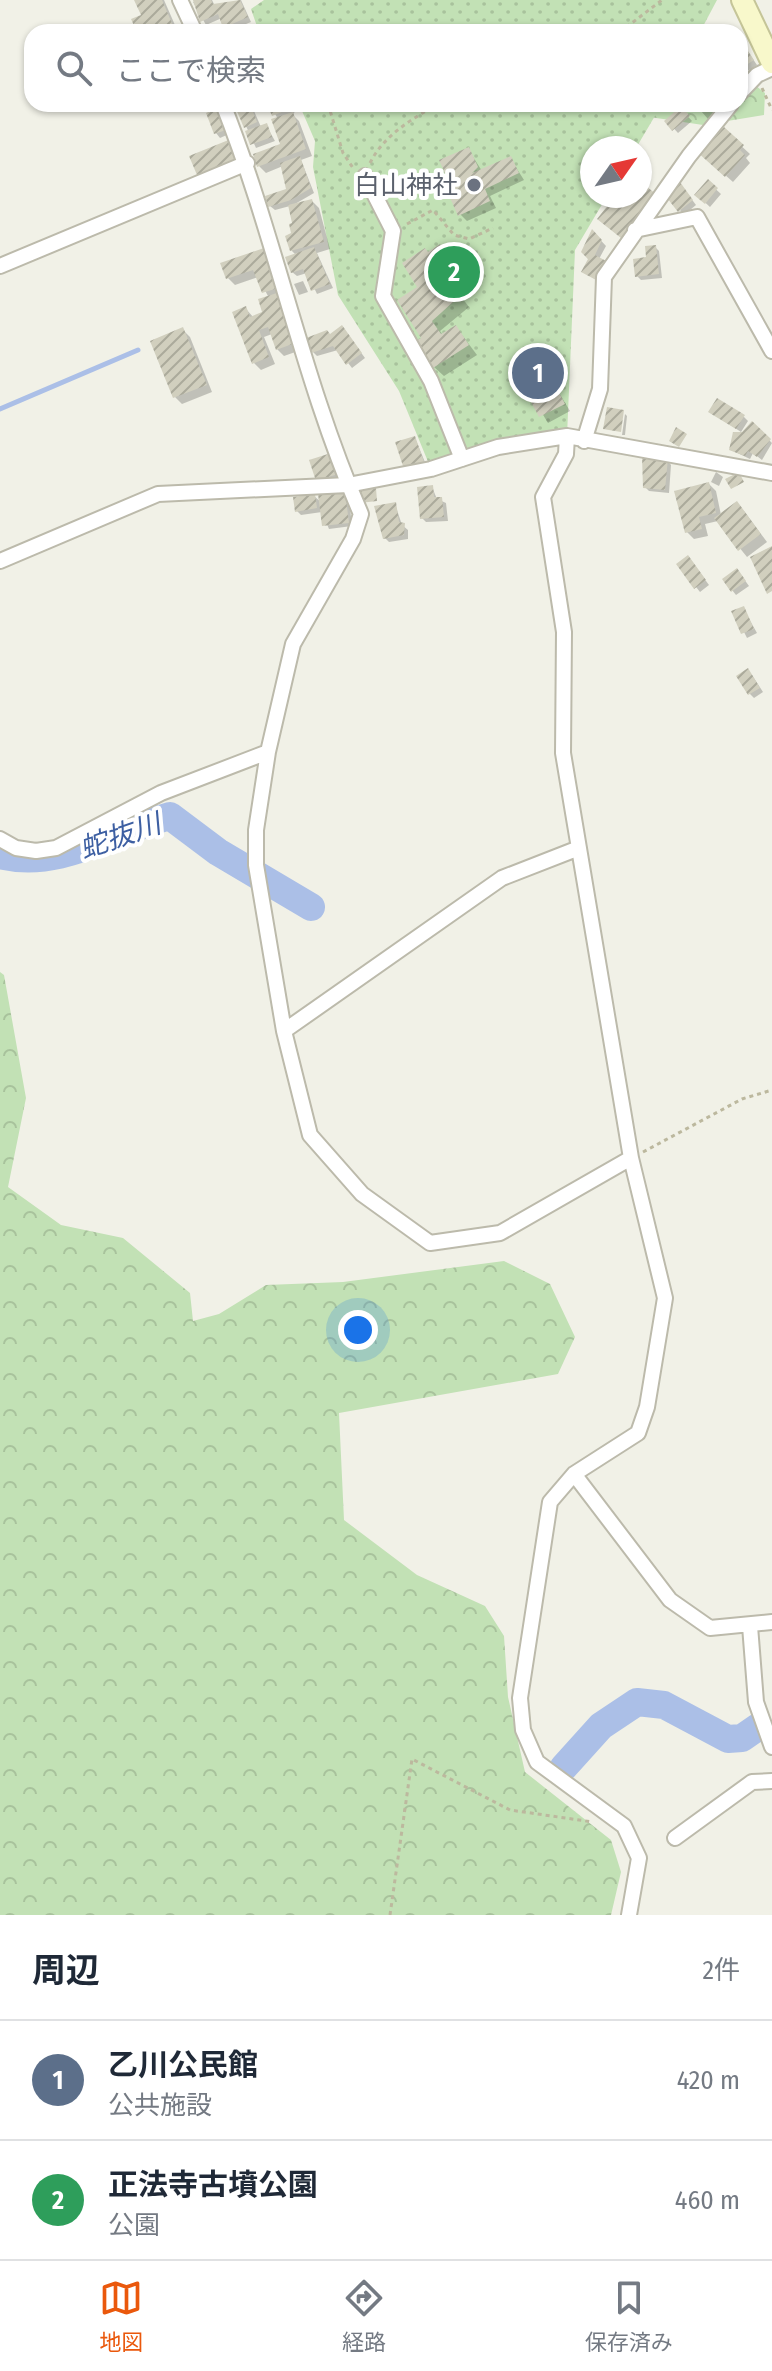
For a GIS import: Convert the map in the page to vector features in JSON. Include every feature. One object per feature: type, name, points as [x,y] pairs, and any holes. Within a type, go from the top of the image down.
[{"type":"street","points":[[180,0],[191,24]]},
{"type":"street","points":[[742,0],[767,68],[748,86]]},
{"type":"street","points":[[226,112],[247,163],[348,485],[361,514],[353,539],[293,644],[268,752],[256,830],[256,865],[284,1031],[310,1135],[362,1194],[430,1243],[500,1233],[631,1158]]},
{"type":"street","points":[[584,441],[600,389],[604,277],[635,230],[725,112]]},
{"type":"street","points":[[0,266],[247,163]]},
{"type":"street","points":[[365,176],[393,231],[383,296],[431,381],[462,459]]},
{"type":"street","points":[[635,230],[697,217],[772,351]]},
{"type":"street","points":[[0,561],[158,494],[348,485],[462,459],[498,447],[567,436],[772,473]]},
{"type":"street","points":[[567,436],[566,454],[543,497],[564,632],[563,753],[631,1158],[665,1298],[647,1407],[638,1433],[574,1474],[550,1502],[525,1648],[520,1698],[523,1730],[537,1762],[624,1826],[639,1858],[629,1915]]},
{"type":"street","points":[[0,839],[36,851],[56,848],[161,793],[268,752]]},
{"type":"street","points":[[284,1031],[502,878],[579,848]]},
{"type":"street","points":[[574,1474],[670,1600],[710,1628],[772,1622]]},
{"type":"street","points":[[750,1626],[756,1702],[772,1747]]},
{"type":"street","points":[[675,1838],[752,1782],[772,1781]]},
{"type":"path","points":[[630,24],[662,0]]},
{"type":"path","points":[[767,68],[772,110]]},
{"type":"path","points":[[331,112],[350,166],[365,176],[376,151],[403,124],[424,112]]},
{"type":"path","points":[[393,231],[433,210],[454,235],[469,239],[493,228]]},
{"type":"path","points":[[631,1158],[742,1099],[772,1090]]},
{"type":"path","points":[[390,1915],[412,1759],[510,1810],[595,1822]]},
{"type":"green space","points":[[264,0],[717,0],[704,24],[256,24],[251,9]]},
{"type":"green space","points":[[748,79],[765,93],[764,115],[703,125],[616,112],[748,112]]},
{"type":"green space","points":[[302,112],[657,112],[643,136],[580,136],[580,208],[600,208],[575,250],[567,436],[431,469],[399,391],[338,295],[313,167],[315,141]]},
{"type":"green space","points":[[0,972],[4,975],[26,1098],[8,1187],[61,1225],[123,1238],[190,1293],[193,1321],[219,1314],[266,1285],[343,1282],[504,1261],[550,1284],[575,1337],[558,1374],[339,1413],[344,1520],[417,1575],[485,1606],[504,1636],[508,1697],[525,1772],[611,1840],[621,1872],[611,1915],[0,1915]]},
{"type":"building","points":[[134,0],[162,0],[172,24],[133,24],[131,19],[141,15]]},
{"type":"building","points":[[193,0],[211,0],[213,4],[240,0],[248,17],[232,24],[222,24],[218,14],[200,22]]},
{"type":"building","points":[[219,112],[226,130],[214,134],[206,113]]},
{"type":"building","points":[[237,112],[253,112],[257,122],[244,128]]},
{"type":"building","points":[[293,112],[306,149],[257,167],[253,154],[280,144],[271,119]]},
{"type":"building","points":[[674,112],[686,112],[690,116],[672,131],[664,121]]},
{"type":"building","points":[[267,123],[272,137],[250,145],[245,131]]},
{"type":"building","points":[[724,127],[744,145],[740,150],[745,155],[725,177],[696,151],[710,134],[714,138]]},
{"type":"building","points":[[231,139],[239,158],[197,175],[189,156]]},
{"type":"building","name":"白山神社","points":[[469,147],[478,167],[472,173],[511,156],[519,173],[485,189],[490,201],[458,216],[444,184],[455,179],[448,180],[439,160]]},
{"type":"building","points":[[300,156],[311,188],[291,200],[268,207],[265,196],[286,189],[280,163]]},
{"type":"building","points":[[708,179],[718,188],[705,204],[694,195]]},
{"type":"building","points":[[680,182],[693,200],[678,212],[664,194]]},
{"type":"building","points":[[312,199],[324,242],[290,251],[285,236],[291,233],[289,224],[292,223],[288,205]]},
{"type":"building","points":[[606,208],[646,208],[621,238],[597,219]]},
{"type":"building","points":[[592,229],[602,240],[595,255],[608,262],[598,281],[581,272],[588,259],[581,252]]},
{"type":"building","points":[[440,244],[450,259],[439,265],[443,270],[431,278],[436,286],[449,278],[460,296],[432,321],[441,334],[456,325],[469,345],[433,368],[416,341],[421,338],[397,300],[417,287],[402,263],[425,248],[428,252]]},
{"type":"building","points":[[656,245],[659,274],[635,277],[633,259],[646,257],[645,246]]},
{"type":"building","points":[[314,247],[330,284],[311,291],[303,269],[291,273],[285,257]]},
{"type":"building","points":[[264,248],[278,288],[262,293],[253,270],[226,279],[220,263]]},
{"type":"building","points":[[277,293],[295,343],[276,350],[268,327],[259,330],[269,357],[252,364],[232,312],[246,306],[250,317],[262,312],[258,299]]},
{"type":"building","points":[[342,325],[362,353],[346,365],[333,346],[311,353],[306,338],[327,330],[330,334]]},
{"type":"building","points":[[183,327],[207,385],[173,398],[150,341]]},
{"type":"building","points":[[542,360],[565,404],[539,417],[516,374]]},
{"type":"building","points":[[717,398],[745,415],[736,429],[708,412]]},
{"type":"building","points":[[607,407],[624,410],[621,432],[603,429]]},
{"type":"building","points":[[752,421],[771,439],[757,457],[748,451],[745,456],[729,450],[733,432],[742,432]]},
{"type":"building","points":[[676,427],[687,434],[679,447],[669,441]]},
{"type":"building","points":[[415,436],[424,462],[404,469],[395,442]]},
{"type":"building","points":[[331,453],[338,474],[316,481],[309,460]]},
{"type":"building","points":[[642,456],[668,458],[665,490],[643,488]]},
{"type":"building","points":[[739,472],[744,482],[731,489],[725,479]]},
{"type":"building","points":[[709,482],[716,513],[699,517],[702,529],[685,533],[674,491]]},
{"type":"building","points":[[433,485],[434,497],[442,497],[444,517],[420,519],[417,487]]},
{"type":"building","points":[[376,488],[377,501],[360,503],[359,491]]},
{"type":"building","points":[[345,491],[349,523],[322,526],[318,494]]},
{"type":"building","points":[[315,494],[317,508],[295,512],[293,497]]},
{"type":"building","points":[[737,501],[761,534],[738,551],[714,518]]},
{"type":"building","points":[[396,502],[399,522],[405,523],[404,535],[383,539],[374,506]]},
{"type":"building","points":[[772,546],[772,591],[767,594],[750,557]]},
{"type":"building","points":[[688,555],[706,580],[694,589],[676,564]]},
{"type":"building","points":[[737,568],[746,581],[731,592],[722,579]]},
{"type":"building","points":[[744,606],[754,629],[741,634],[731,611]]},
{"type":"building","points":[[748,668],[760,688],[748,695],[736,676]]},
{"type":"waterway","points":[[0,409],[138,350]]},
{"type":"waterway","name":"蛇抜川","points":[[0,855],[22,858],[65,853],[170,816],[218,852],[311,907]]},
{"type":"waterway","points":[[564,1767],[601,1726],[637,1702],[664,1705],[728,1739],[742,1738],[758,1727]]},
{"type":"place","name":"白山神社","points":[[474,185]]},
{"type":"place","name":"正法寺古墳公園","points":[[454,272]]},
{"type":"place","name":"乙川公民館","points":[[538,373]]}]
